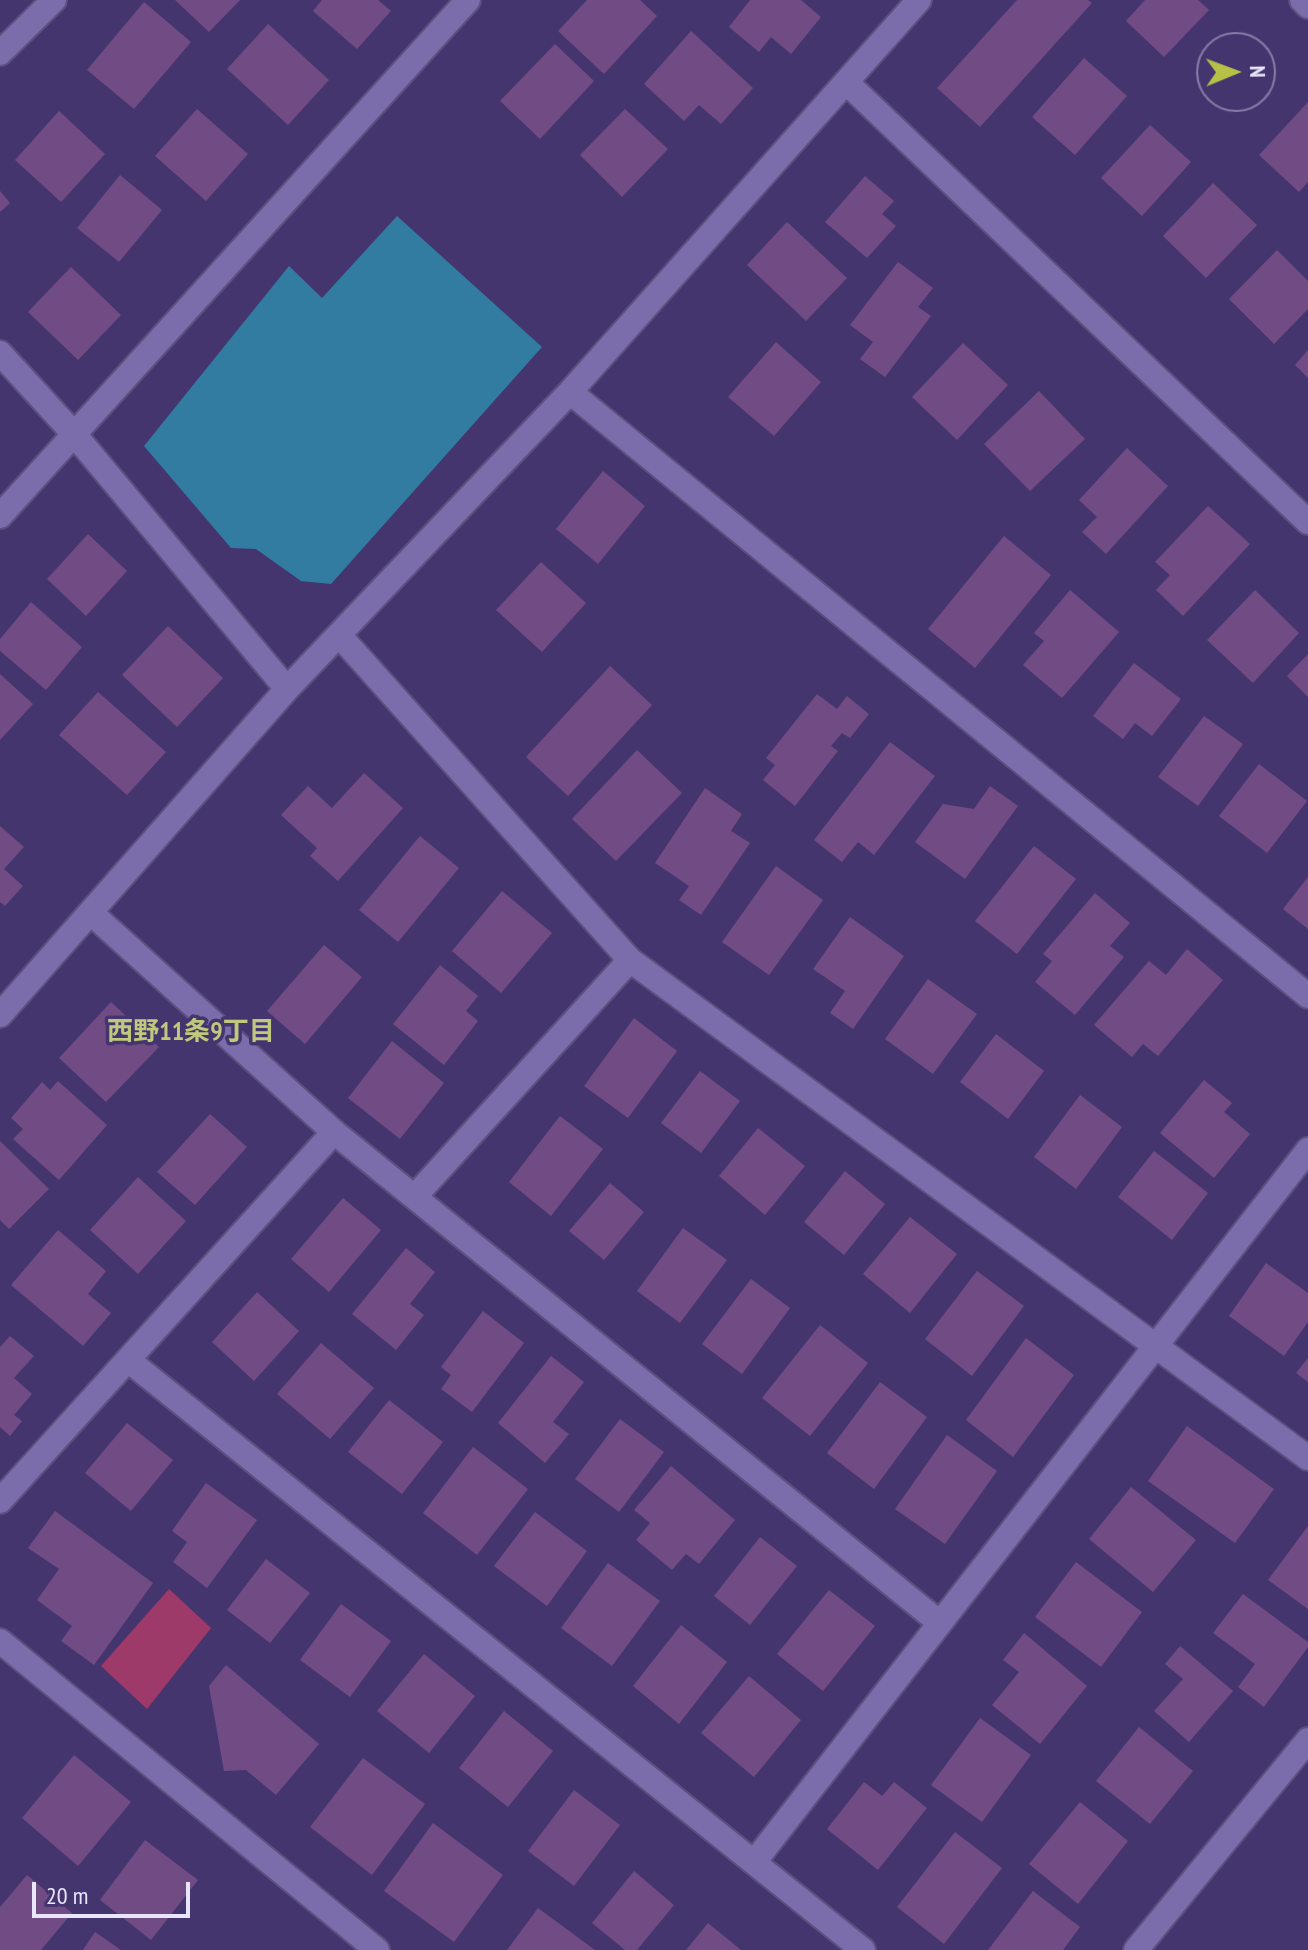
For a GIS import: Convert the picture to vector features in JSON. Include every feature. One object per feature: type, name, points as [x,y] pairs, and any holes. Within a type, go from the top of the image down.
[{"type":"street","points":[[0,53],[54,0]]},
{"type":"street","points":[[0,516],[468,0]]},
{"type":"street","points":[[0,1015],[287,689],[570,392],[919,0]]},
{"type":"street","points":[[1302,0],[1308,6]]},
{"type":"street","points":[[846,82],[1308,522]]},
{"type":"street","points":[[0,353],[74,434],[287,689]]},
{"type":"street","points":[[570,392],[1308,996]]},
{"type":"street","points":[[339,635],[630,960],[1308,1458]]},
{"type":"street","points":[[91,913],[334,1132],[416,1195],[940,1623]]},
{"type":"street","points":[[416,1195],[630,960]]},
{"type":"street","points":[[0,1501],[334,1132]]},
{"type":"street","points":[[755,1861],[1154,1344],[1308,1150]]},
{"type":"street","points":[[128,1360],[863,1950]]},
{"type":"street","points":[[0,1641],[377,1950]]},
{"type":"street","points":[[1136,1950],[1308,1740]]},
{"type":"shaded area","points":[[169,1589],[211,1628],[147,1709],[101,1666]]},
{"type":"water","points":[[397,216],[542,347],[331,584],[301,581],[256,549],[231,548],[144,446],[289,266],[322,298]]},
{"type":"building","points":[[175,0],[240,0],[209,32]]},
{"type":"building","points":[[322,0],[378,0],[391,11],[357,49],[313,11]]},
{"type":"building","points":[[587,0],[640,0],[657,16],[604,74],[558,31]]},
{"type":"building","points":[[750,0],[801,0],[821,17],[791,54],[771,37],[759,52],[729,27]]},
{"type":"building","points":[[1017,0],[1088,0],[1092,3],[980,127],[937,88]]},
{"type":"building","points":[[1145,0],[1198,0],[1209,10],[1164,57],[1126,21]]},
{"type":"building","points":[[144,2],[191,42],[134,109],[87,70]]},
{"type":"building","points":[[268,24],[329,80],[288,125],[227,69]]},
{"type":"building","points":[[691,31],[753,88],[721,124],[699,105],[684,121],[644,84]]},
{"type":"building","points":[[555,44],[594,81],[540,139],[500,101]]},
{"type":"building","points":[[1084,58],[1127,96],[1075,155],[1032,117]]},
{"type":"building","points":[[1308,102],[1308,182],[1299,192],[1259,155]]},
{"type":"building","points":[[197,109],[248,154],[206,201],[155,156]]},
{"type":"building","points":[[625,109],[668,149],[622,197],[580,155]]},
{"type":"building","points":[[59,111],[105,154],[61,202],[15,160]]},
{"type":"building","points":[[1150,125],[1191,162],[1142,216],[1101,178]]},
{"type":"building","points":[[120,175],[162,210],[119,262],[77,228]]},
{"type":"building","points":[[865,176],[894,201],[882,214],[896,226],[867,258],[825,222]]},
{"type":"building","points":[[1213,183],[1257,225],[1206,278],[1163,236]]},
{"type":"building","points":[[0,191],[10,203],[0,212]]},
{"type":"building","points":[[787,222],[847,278],[806,321],[747,265]]},
{"type":"building","points":[[1277,250],[1308,281],[1308,309],[1274,344],[1229,299]]},
{"type":"building","points":[[898,262],[933,288],[918,307],[931,316],[885,377],[860,359],[873,342],[850,325]]},
{"type":"building","points":[[71,267],[121,315],[78,360],[28,312]]},
{"type":"building","points":[[776,342],[821,382],[774,436],[728,397]]},
{"type":"building","points":[[963,343],[1008,385],[957,440],[912,397]]},
{"type":"building","points":[[1308,350],[1308,378],[1295,365]]},
{"type":"building","points":[[1039,391],[1085,439],[1030,491],[984,444]]},
{"type":"building","points":[[1127,448],[1168,486],[1106,554],[1082,532],[1097,517],[1079,500]]},
{"type":"building","points":[[603,471],[645,506],[598,564],[556,529]]},
{"type":"building","points":[[1208,506],[1250,544],[1183,616],[1156,590],[1170,575],[1155,562]]},
{"type":"building","points":[[88,534],[127,571],[86,616],[47,579]]},
{"type":"building","points":[[1004,536],[1051,575],[975,668],[928,629]]},
{"type":"building","points":[[541,562],[586,603],[542,652],[496,610]]},
{"type":"building","points":[[1070,590],[1119,632],[1062,698],[1023,665],[1044,641],[1034,633]]},
{"type":"building","points":[[1255,590],[1299,633],[1253,683],[1207,640]]},
{"type":"building","points":[[31,602],[82,647],[46,690],[0,651],[0,639]]},
{"type":"building","points":[[168,626],[223,678],[177,727],[122,675]]},
{"type":"building","points":[[1308,654],[1308,697],[1287,676]]},
{"type":"building","points":[[1134,663],[1181,699],[1152,736],[1135,723],[1123,739],[1093,716]]},
{"type":"building","points":[[610,666],[652,705],[568,796],[526,757]]},
{"type":"building","points":[[0,674],[33,704],[0,740]]},
{"type":"building","points":[[98,692],[166,752],[127,795],[59,735]]},
{"type":"building","points":[[817,694],[837,709],[847,696],[869,714],[850,738],[842,733],[831,746],[838,751],[795,806],[763,780],[775,765],[766,758]]},
{"type":"building","points":[[1204,716],[1243,744],[1198,806],[1158,777]]},
{"type":"building","points":[[890,742],[935,776],[874,855],[858,842],[842,862],[814,840]]},
{"type":"building","points":[[637,750],[682,793],[616,861],[572,819]]},
{"type":"building","points":[[1259,764],[1307,801],[1267,853],[1219,816]]},
{"type":"building","points":[[364,773],[403,808],[338,881],[310,856],[317,848],[281,815],[308,786],[332,808]]},
{"type":"building","points":[[990,786],[1018,806],[965,879],[915,842],[943,804],[974,809]]},
{"type":"building","points":[[705,788],[742,814],[731,831],[750,843],[701,915],[679,900],[689,886],[655,863]]},
{"type":"building","points":[[0,826],[24,847],[4,869],[23,886],[5,906],[0,902]]},
{"type":"building","points":[[420,836],[459,868],[398,942],[359,910]]},
{"type":"building","points":[[1034,846],[1076,879],[1017,954],[975,921]]},
{"type":"building","points":[[776,866],[823,900],[769,975],[722,942]]},
{"type":"building","points":[[1308,877],[1308,929],[1283,909]]},
{"type":"building","points":[[502,891],[552,933],[501,993],[452,951]]},
{"type":"building","points":[[1095,893],[1130,923],[1110,946],[1124,957],[1075,1015],[1035,982],[1052,961],[1043,954]]},
{"type":"building","points":[[850,917],[904,956],[853,1029],[830,1013],[845,991],[813,969]]},
{"type":"building","points":[[324,945],[362,977],[305,1044],[267,1011]]},
{"type":"building","points":[[1187,949],[1223,980],[1158,1056],[1143,1044],[1132,1057],[1094,1025],[1149,961],[1166,975]]},
{"type":"building","points":[[440,965],[478,996],[466,1011],[478,1021],[444,1065],[393,1024]]},
{"type":"building","points":[[928,979],[977,1014],[933,1074],[885,1039]]},
{"type":"building","points":[[111,1002],[159,1047],[106,1102],[59,1058]]},
{"type":"building","points":[[634,1018],[677,1051],[628,1118],[584,1086]]},
{"type":"building","points":[[996,1034],[1044,1071],[1008,1119],[960,1082]]},
{"type":"building","points":[[392,1041],[444,1083],[400,1139],[348,1098]]},
{"type":"building","points":[[700,1071],[740,1101],[701,1153],[661,1123]]},
{"type":"building","points":[[1204,1080],[1232,1103],[1224,1112],[1250,1134],[1214,1178],[1160,1133]]},
{"type":"building","points":[[58,1081],[107,1125],[59,1180],[13,1139],[23,1129],[11,1118],[42,1082],[50,1090]]},
{"type":"building","points":[[1080,1095],[1122,1127],[1076,1189],[1034,1157]]},
{"type":"building","points":[[210,1114],[247,1147],[195,1205],[157,1172]]},
{"type":"building","points":[[560,1116],[603,1149],[551,1216],[509,1182]]},
{"type":"building","points":[[758,1128],[805,1166],[765,1215],[719,1176]]},
{"type":"building","points":[[0,1141],[49,1189],[9,1229],[0,1220]]},
{"type":"building","points":[[1154,1151],[1208,1193],[1172,1240],[1118,1197]]},
{"type":"building","points":[[845,1171],[885,1204],[844,1255],[804,1222]]},
{"type":"building","points":[[138,1177],[186,1221],[138,1274],[90,1230]]},
{"type":"building","points":[[610,1183],[644,1212],[604,1260],[569,1231]]},
{"type":"building","points":[[343,1198],[381,1230],[329,1292],[291,1259]]},
{"type":"building","points":[[910,1217],[957,1254],[910,1313],[863,1274]]},
{"type":"building","points":[[683,1228],[727,1260],[680,1323],[637,1291]]},
{"type":"building","points":[[58,1230],[106,1271],[88,1294],[111,1313],[83,1346],[11,1285]]},
{"type":"building","points":[[406,1248],[435,1272],[410,1304],[424,1315],[396,1350],[352,1314]]},
{"type":"building","points":[[1266,1263],[1308,1293],[1308,1322],[1284,1356],[1229,1316]]},
{"type":"building","points":[[977,1271],[1024,1306],[972,1376],[925,1339]]},
{"type":"building","points":[[751,1279],[790,1308],[742,1374],[702,1344]]},
{"type":"building","points":[[257,1292],[299,1331],[254,1381],[212,1342]]},
{"type":"building","points":[[483,1311],[524,1343],[472,1412],[441,1389],[451,1375],[441,1367]]},
{"type":"building","points":[[820,1325],[868,1363],[810,1436],[762,1398]]},
{"type":"building","points":[[10,1336],[34,1356],[14,1378],[32,1394],[14,1415],[22,1421],[10,1436],[0,1427],[0,1347]]},
{"type":"building","points":[[1026,1338],[1074,1375],[1013,1457],[966,1420]]},
{"type":"building","points":[[321,1343],[374,1388],[330,1439],[277,1394]]},
{"type":"building","points":[[551,1356],[584,1382],[553,1422],[569,1434],[545,1463],[498,1423]]},
{"type":"building","points":[[1308,1358],[1308,1382],[1296,1373]]},
{"type":"building","points":[[880,1382],[927,1417],[874,1489],[827,1453]]},
{"type":"building","points":[[389,1400],[443,1442],[402,1494],[348,1452]]},
{"type":"building","points":[[620,1419],[664,1452],[619,1512],[575,1479]]},
{"type":"building","points":[[127,1423],[173,1460],[131,1511],[85,1473]]},
{"type":"building","points":[[1187,1426],[1274,1489],[1235,1543],[1148,1481]]},
{"type":"building","points":[[947,1435],[997,1471],[945,1544],[895,1509]]},
{"type":"building","points":[[473,1447],[528,1489],[477,1555],[423,1513]]},
{"type":"building","points":[[671,1466],[735,1520],[699,1564],[686,1554],[672,1570],[636,1540],[650,1523],[634,1510]]},
{"type":"building","points":[[206,1483],[257,1520],[207,1588],[173,1562],[187,1542],[172,1531]]},
{"type":"building","points":[[1131,1487],[1196,1540],[1153,1592],[1089,1539]]},
{"type":"building","points":[[55,1511],[153,1583],[94,1665],[61,1641],[72,1626],[37,1600],[59,1569],[28,1548]]},
{"type":"building","points":[[535,1512],[587,1551],[547,1606],[494,1566]]},
{"type":"building","points":[[1308,1526],[1308,1609],[1268,1580]]},
{"type":"building","points":[[760,1537],[797,1566],[750,1625],[714,1596]]},
{"type":"building","points":[[266,1559],[310,1593],[270,1643],[227,1610]]},
{"type":"building","points":[[1076,1562],[1142,1612],[1101,1667],[1035,1617]]},
{"type":"building","points":[[608,1563],[660,1601],[612,1666],[561,1628]]},
{"type":"building","points":[[829,1590],[875,1626],[823,1691],[777,1654]]},
{"type":"building","points":[[1243,1594],[1308,1642],[1308,1647],[1264,1707],[1238,1687],[1255,1664],[1213,1633]]},
{"type":"building","points":[[341,1604],[391,1641],[350,1697],[300,1660]]},
{"type":"building","points":[[681,1625],[727,1662],[679,1724],[633,1686]]},
{"type":"building","points":[[1024,1633],[1087,1686],[1040,1744],[992,1705],[1019,1672],[1003,1660]]},
{"type":"building","points":[[1180,1646],[1233,1691],[1189,1742],[1154,1711],[1183,1679],[1165,1664]]},
{"type":"building","points":[[424,1654],[475,1696],[429,1753],[377,1711]]},
{"type":"building","points":[[226,1665],[319,1744],[276,1795],[246,1770],[224,1771],[209,1686]]},
{"type":"building","points":[[749,1676],[801,1720],[754,1777],[701,1733]]},
{"type":"building","points":[[504,1711],[553,1751],[508,1807],[459,1768]]},
{"type":"building","points":[[980,1718],[1031,1755],[982,1822],[931,1785]]},
{"type":"building","points":[[1139,1727],[1193,1771],[1150,1824],[1096,1781]]},
{"type":"building","points":[[74,1755],[131,1802],[78,1866],[22,1818]]},
{"type":"building","points":[[363,1758],[425,1804],[372,1875],[310,1827]]},
{"type":"building","points":[[864,1782],[882,1796],[894,1782],[927,1808],[878,1870],[827,1829]]},
{"type":"building","points":[[574,1790],[620,1825],[574,1886],[528,1851]]},
{"type":"building","points":[[1080,1802],[1128,1841],[1078,1904],[1029,1864]]},
{"type":"building","points":[[433,1823],[503,1875],[454,1942],[384,1891]]},
{"type":"building","points":[[955,1832],[1002,1868],[944,1944],[897,1907]]},
{"type":"building","points":[[145,1840],[198,1880],[151,1940],[100,1900]]},
{"type":"building","points":[[634,1871],[674,1905],[637,1950],[625,1950],[592,1923]]},
{"type":"building","points":[[27,1875],[72,1913],[41,1950],[0,1950],[0,1907]]},
{"type":"building","points":[[1033,1891],[1080,1927],[1063,1950],[988,1950]]},
{"type":"building","points":[[538,1908],[595,1950],[507,1950]]},
{"type":"building","points":[[708,1923],[741,1950],[686,1950]]},
{"type":"building","points":[[95,1932],[121,1950],[83,1950]]},
{"type":"district","name":"西野11条9丁目","points":[[191,1033]]}]
